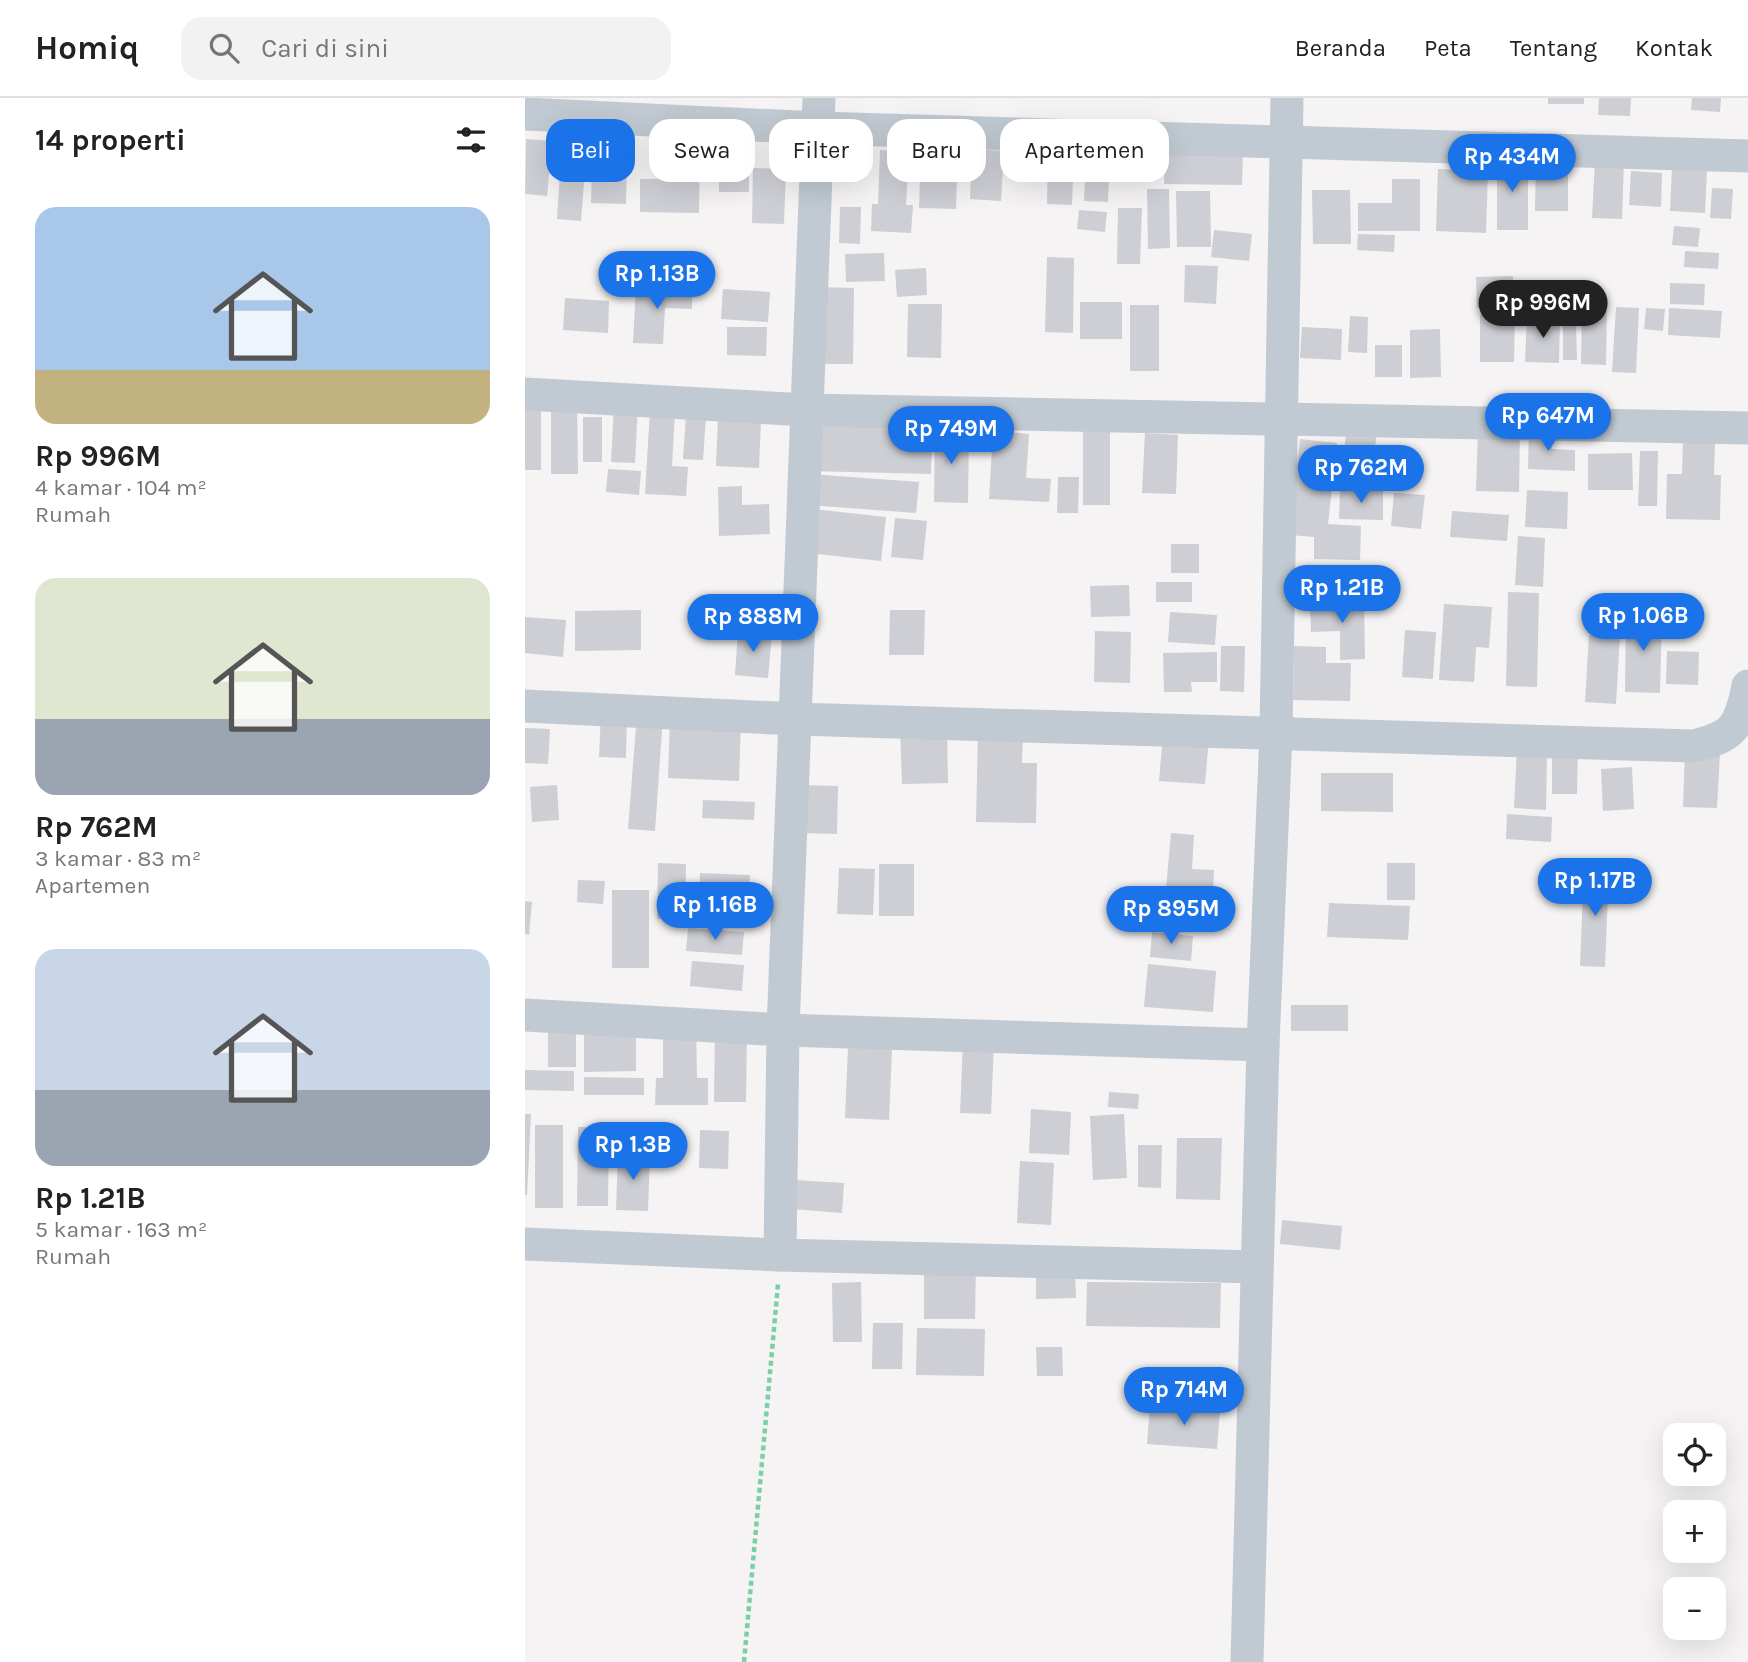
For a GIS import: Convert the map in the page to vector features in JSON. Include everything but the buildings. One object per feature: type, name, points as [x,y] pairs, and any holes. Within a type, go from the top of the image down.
[{"type":"street","points":[[1247,1662],[1263,1045],[1276,733],[1287,98]]},
{"type":"street","points":[[780,1255],[783,1030],[819,113]]},
{"type":"street","points":[[525,114],[819,113],[1286,143],[1748,156]]},
{"type":"street","points":[[525,394],[807,410],[1748,428]]},
{"type":"street","points":[[525,706],[796,719],[1693,746],[1716,741],[1734,729],[1742,713],[1748,686]]},
{"type":"street","points":[[525,1015],[783,1030],[1263,1045]]},
{"type":"street","points":[[525,1244],[780,1255],[1257,1267]]},
{"type":"path","points":[[744,1662],[780,1255]]}]
